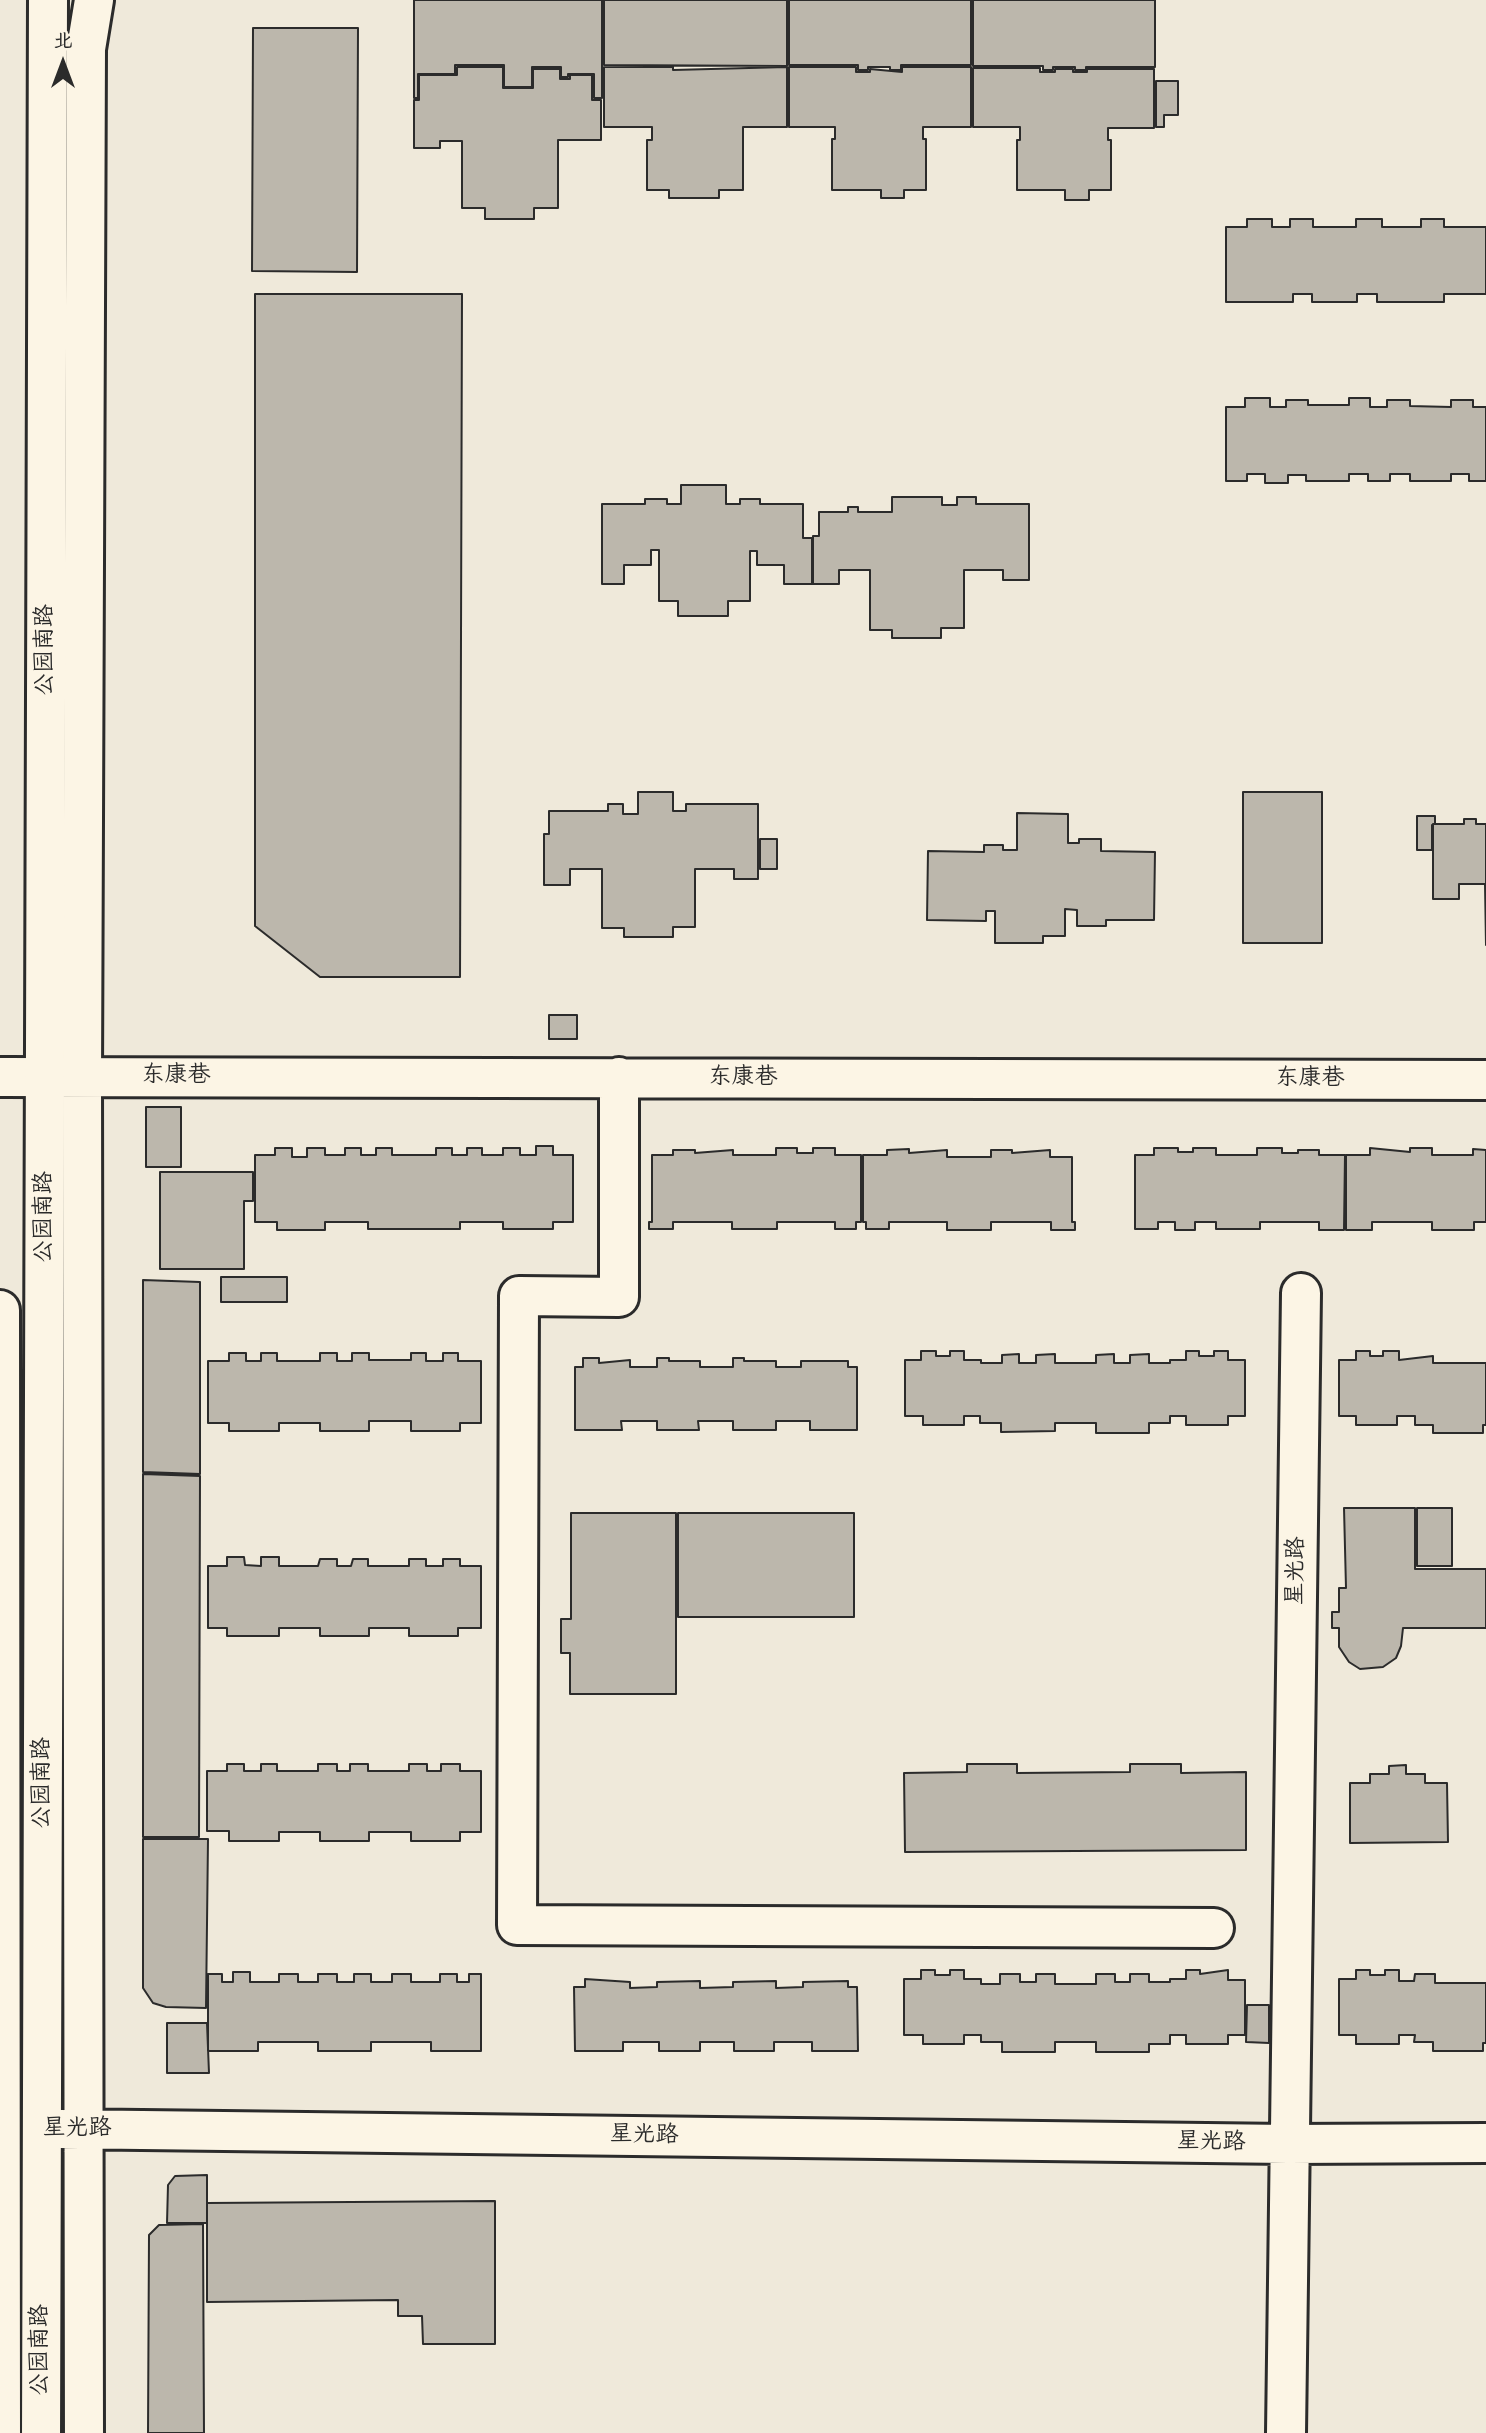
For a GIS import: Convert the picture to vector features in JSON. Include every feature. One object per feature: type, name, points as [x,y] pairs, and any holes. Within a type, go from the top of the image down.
[{"type":"street","name":"公园南路","points":[[41,2433],[42,2129],[63,1076],[48,0]]},
{"type":"street","points":[[83,2433],[84,2129],[63,1076],[86,49],[94,0]]},
{"type":"street","name":"东康巷","points":[[0,1077],[1486,1080]]},
{"type":"street","points":[[619,1077],[619,1297],[519,1296],[517,1925],[1214,1928]]},
{"type":"street","name":"星光路","points":[[1286,2433],[1301,1293]]},
{"type":"street","name":"公园南路","points":[[0,1310],[1,2433]]},
{"type":"street","name":"星光路","points":[[1,2129],[1289,2144],[1486,2143]]},
{"type":"building","points":[[414,0],[602,0],[602,98],[594,98],[594,74],[568,74],[568,77],[561,77],[561,67],[532,67],[532,87],[504,87],[504,65],[455,65],[455,74],[418,74],[418,98],[414,98]]},
{"type":"building","points":[[604,0],[787,0],[787,66],[604,65]]},
{"type":"building","points":[[789,0],[971,0],[971,65],[901,65],[901,70],[868,67],[868,70],[858,70],[858,65],[789,65]]},
{"type":"building","points":[[973,0],[1155,0],[1155,67],[1086,67],[1086,70],[1075,70],[1075,67],[1053,67],[1053,70],[1043,70],[1043,66],[973,66]]},
{"type":"building","points":[[253,28],[358,28],[357,272],[252,271]]},
{"type":"building","points":[[457,67],[503,67],[503,88],[533,88],[533,69],[560,69],[560,79],[570,79],[570,75],[592,75],[592,100],[601,100],[601,140],[558,140],[558,208],[534,208],[534,219],[485,219],[485,208],[462,208],[462,141],[440,141],[440,148],[414,148],[414,100],[419,100],[419,75],[457,75]]},
{"type":"building","points":[[604,67],[673,67],[673,70],[787,67],[787,127],[743,127],[743,190],[719,190],[719,198],[669,198],[669,190],[647,190],[647,140],[652,140],[652,127],[604,127]]},
{"type":"building","points":[[789,67],[856,67],[856,72],[870,72],[870,69],[902,72],[902,67],[971,67],[971,127],[923,127],[923,139],[926,139],[926,190],[904,190],[904,198],[881,198],[881,190],[832,190],[832,139],[835,139],[835,127],[789,127]]},
{"type":"building","points":[[973,68],[1040,68],[1040,72],[1055,72],[1055,69],[1087,72],[1087,69],[1154,69],[1154,128],[1108,128],[1108,140],[1111,140],[1111,190],[1089,190],[1089,200],[1065,200],[1065,190],[1017,190],[1017,140],[1020,140],[1020,127],[973,127]]},
{"type":"building","points":[[1156,81],[1178,81],[1178,115],[1164,115],[1164,127],[1156,127]]},
{"type":"building","points":[[1247,219],[1272,219],[1272,227],[1290,227],[1290,219],[1313,219],[1313,227],[1356,227],[1356,219],[1382,219],[1382,227],[1421,227],[1421,219],[1444,219],[1444,227],[1486,227],[1486,294],[1444,294],[1444,302],[1377,302],[1377,294],[1357,294],[1357,302],[1312,302],[1312,294],[1293,294],[1293,302],[1226,302],[1226,227],[1247,227]]},
{"type":"building","points":[[255,294],[462,294],[460,977],[320,977],[255,926]]},
{"type":"building","points":[[1245,398],[1270,398],[1270,407],[1286,407],[1286,400],[1308,400],[1308,405],[1349,405],[1349,398],[1370,398],[1370,407],[1387,407],[1387,400],[1410,400],[1410,406],[1451,407],[1451,400],[1473,400],[1473,407],[1486,407],[1486,481],[1469,481],[1469,474],[1451,474],[1451,481],[1410,481],[1410,474],[1390,474],[1390,481],[1368,481],[1368,474],[1349,474],[1349,481],[1306,481],[1306,475],[1288,475],[1288,483],[1265,483],[1265,474],[1247,474],[1247,481],[1226,481],[1226,407],[1245,407]]},
{"type":"building","points":[[681,485],[726,485],[726,504],[740,504],[740,499],[760,499],[760,504],[803,504],[803,538],[812,538],[812,584],[784,584],[784,565],[757,565],[757,551],[750,551],[750,601],[728,601],[728,616],[678,616],[678,601],[659,601],[659,550],[651,550],[651,565],[624,565],[624,584],[602,584],[602,504],[645,504],[645,499],[667,499],[667,504],[681,504]]},
{"type":"building","points":[[892,497],[942,497],[942,505],[957,505],[957,497],[976,497],[976,504],[1029,504],[1029,580],[1003,580],[1003,570],[964,570],[964,628],[941,628],[941,638],[892,638],[892,630],[870,630],[870,570],[839,570],[839,584],[813,584],[813,536],[819,536],[819,512],[848,512],[848,507],[858,507],[858,512],[892,512]]},
{"type":"building","points":[[638,792],[673,792],[673,811],[686,811],[686,804],[758,804],[758,879],[734,879],[734,869],[695,869],[695,927],[673,927],[673,937],[624,937],[624,928],[602,928],[602,869],[570,869],[570,885],[544,885],[544,834],[549,834],[549,811],[608,811],[608,804],[623,804],[623,814],[638,814]]},
{"type":"building","points":[[1243,792],[1322,792],[1322,943],[1243,943]]},
{"type":"building","points":[[1017,813],[1068,814],[1068,843],[1079,843],[1079,839],[1101,839],[1101,851],[1155,852],[1154,920],[1106,920],[1106,926],[1077,926],[1077,910],[1065,909],[1065,936],[1043,936],[1043,943],[995,943],[995,911],[986,911],[986,921],[927,920],[928,851],[984,852],[984,845],[1003,845],[1003,850],[1017,850]]},
{"type":"building","points":[[1417,816],[1435,816],[1435,823],[1432,825],[1432,850],[1417,850]]},
{"type":"building","points":[[1464,819],[1476,819],[1476,824],[1486,824],[1486,945],[1485,884],[1459,884],[1459,899],[1433,899],[1433,824],[1464,824]]},
{"type":"building","points":[[760,839],[777,839],[777,869],[760,869]]},
{"type":"building","points":[[549,1015],[577,1015],[577,1039],[549,1039]]},
{"type":"building","points":[[146,1107],[181,1107],[181,1167],[146,1167]]},
{"type":"building","points":[[536,1146],[553,1146],[553,1155],[573,1155],[573,1222],[553,1222],[553,1229],[503,1229],[503,1222],[460,1222],[460,1229],[368,1229],[368,1222],[325,1222],[325,1230],[277,1230],[277,1222],[255,1222],[255,1155],[275,1155],[275,1148],[292,1148],[292,1157],[307,1157],[307,1148],[325,1148],[325,1155],[345,1155],[345,1148],[361,1148],[361,1155],[376,1155],[376,1148],[392,1148],[392,1155],[436,1155],[436,1148],[452,1148],[452,1155],[467,1155],[467,1148],[482,1148],[482,1155],[503,1155],[503,1148],[520,1148],[520,1155],[536,1155]]},
{"type":"building","points":[[776,1148],[797,1148],[797,1153],[813,1153],[813,1148],[835,1148],[835,1155],[861,1155],[861,1222],[856,1222],[856,1229],[835,1229],[835,1222],[777,1222],[777,1229],[732,1229],[732,1222],[673,1222],[673,1229],[649,1229],[649,1222],[652,1222],[652,1155],[673,1155],[673,1150],[695,1150],[695,1153],[733,1150],[733,1155],[776,1155]]},
{"type":"building","points":[[1154,1148],[1178,1148],[1178,1152],[1193,1152],[1193,1148],[1216,1148],[1216,1155],[1257,1155],[1257,1148],[1282,1148],[1282,1153],[1319,1150],[1319,1155],[1345,1155],[1344,1230],[1319,1230],[1319,1222],[1260,1222],[1260,1229],[1216,1229],[1216,1222],[1195,1222],[1195,1230],[1175,1230],[1175,1222],[1158,1222],[1158,1229],[1135,1229],[1135,1155],[1154,1155]]},
{"type":"building","points":[[1370,1148],[1410,1152],[1410,1148],[1432,1148],[1432,1155],[1473,1155],[1473,1149],[1486,1150],[1486,1222],[1474,1222],[1474,1230],[1432,1230],[1432,1222],[1372,1222],[1372,1230],[1346,1230],[1346,1155],[1370,1155]]},
{"type":"building","points":[[909,1149],[909,1153],[947,1150],[947,1157],[991,1157],[991,1150],[1012,1150],[1012,1153],[1050,1150],[1050,1157],[1072,1157],[1072,1222],[1075,1222],[1075,1230],[1051,1230],[1051,1222],[991,1222],[991,1230],[947,1230],[947,1222],[889,1222],[889,1229],[866,1229],[866,1222],[863,1222],[863,1155],[887,1155],[887,1150]]},
{"type":"building","points":[[160,1172],[253,1172],[253,1201],[244,1201],[244,1269],[160,1269]]},
{"type":"building","points":[[221,1277],[287,1277],[287,1302],[221,1302]]},
{"type":"building","points":[[143,1280],[200,1282],[200,1474],[143,1472]]},
{"type":"building","points":[[921,1351],[936,1351],[936,1356],[950,1356],[950,1351],[964,1351],[964,1360],[981,1360],[981,1363],[1002,1363],[1002,1355],[1019,1354],[1019,1363],[1036,1363],[1036,1355],[1055,1354],[1055,1363],[1096,1363],[1096,1355],[1114,1354],[1114,1363],[1130,1363],[1130,1355],[1149,1354],[1149,1363],[1170,1363],[1170,1360],[1186,1360],[1186,1351],[1199,1351],[1199,1356],[1214,1356],[1214,1351],[1228,1351],[1228,1360],[1245,1360],[1245,1416],[1228,1416],[1228,1425],[1186,1425],[1186,1416],[1170,1416],[1170,1423],[1149,1423],[1149,1433],[1096,1433],[1096,1423],[1055,1423],[1055,1431],[1001,1432],[1001,1423],[980,1423],[980,1416],[964,1416],[964,1425],[923,1425],[923,1416],[905,1416],[905,1360],[921,1360]]},
{"type":"building","points":[[1356,1351],[1370,1351],[1370,1356],[1383,1356],[1383,1351],[1399,1351],[1399,1360],[1433,1356],[1433,1363],[1486,1363],[1486,1425],[1483,1425],[1483,1433],[1433,1433],[1433,1425],[1415,1425],[1415,1416],[1397,1416],[1397,1425],[1356,1425],[1356,1416],[1339,1416],[1339,1360],[1356,1360]]},
{"type":"building","points":[[229,1353],[246,1353],[246,1361],[261,1361],[261,1353],[277,1353],[277,1361],[320,1361],[320,1353],[337,1353],[337,1361],[352,1361],[352,1353],[369,1353],[369,1360],[411,1360],[411,1353],[426,1353],[426,1361],[443,1361],[443,1353],[458,1353],[458,1361],[481,1361],[481,1423],[460,1423],[460,1431],[411,1431],[411,1421],[369,1421],[369,1431],[320,1431],[320,1423],[279,1423],[279,1431],[229,1431],[229,1423],[208,1423],[208,1361],[229,1361]]},
{"type":"building","points":[[583,1358],[599,1358],[599,1363],[630,1360],[630,1367],[657,1367],[657,1358],[669,1358],[669,1361],[700,1361],[700,1367],[733,1367],[733,1358],[744,1358],[744,1361],[776,1361],[776,1367],[801,1367],[801,1361],[848,1361],[848,1367],[857,1367],[857,1430],[810,1430],[810,1421],[776,1421],[776,1430],[733,1430],[733,1421],[698,1421],[699,1430],[657,1430],[657,1421],[621,1421],[622,1430],[575,1430],[575,1367],[583,1367]]},
{"type":"building","points":[[143,1474],[200,1476],[199,1837],[143,1837]]},
{"type":"building","points":[[1344,1508],[1415,1508],[1415,1569],[1486,1569],[1486,1628],[1403,1628],[1401,1646],[1396,1658],[1383,1667],[1360,1669],[1349,1662],[1339,1647],[1339,1628],[1332,1628],[1332,1612],[1339,1612],[1339,1588],[1346,1588]]},
{"type":"building","points":[[1417,1508],[1452,1508],[1452,1566],[1417,1566]]},
{"type":"building","points":[[571,1513],[676,1513],[676,1694],[570,1694],[570,1653],[561,1653],[561,1619],[571,1619]]},
{"type":"building","points":[[678,1513],[854,1513],[854,1617],[678,1617]]},
{"type":"building","points":[[227,1557],[244,1557],[245,1565],[261,1566],[261,1557],[279,1557],[279,1566],[318,1566],[320,1559],[337,1559],[337,1566],[351,1566],[353,1559],[368,1559],[368,1566],[409,1566],[409,1559],[426,1559],[426,1566],[443,1566],[443,1559],[460,1559],[460,1566],[481,1566],[481,1628],[458,1628],[458,1636],[409,1636],[409,1628],[369,1628],[369,1636],[320,1636],[320,1628],[279,1628],[279,1636],[227,1636],[227,1628],[208,1628],[208,1566],[227,1566]]},
{"type":"building","points":[[227,1764],[244,1764],[244,1771],[261,1771],[261,1764],[277,1764],[277,1771],[318,1771],[318,1764],[337,1764],[337,1771],[350,1771],[350,1764],[368,1764],[368,1771],[409,1771],[409,1764],[427,1764],[427,1771],[441,1771],[441,1764],[460,1764],[460,1771],[481,1771],[481,1832],[460,1832],[460,1841],[411,1841],[411,1832],[369,1832],[369,1841],[320,1841],[320,1832],[279,1832],[279,1841],[229,1841],[229,1831],[207,1831],[207,1771],[227,1771]]},
{"type":"building","points":[[967,1764],[1017,1764],[1017,1773],[1130,1772],[1130,1764],[1181,1764],[1181,1773],[1246,1772],[1246,1850],[905,1852],[904,1773],[967,1772]]},
{"type":"building","points":[[1406,1765],[1406,1774],[1425,1774],[1425,1783],[1447,1783],[1448,1842],[1350,1843],[1350,1783],[1370,1783],[1370,1774],[1389,1774],[1389,1766]]},
{"type":"building","points":[[143,1839],[208,1839],[206,2008],[166,2007],[153,2003],[143,1988]]},
{"type":"building","points":[[921,1970],[935,1970],[935,1975],[950,1975],[950,1970],[964,1970],[964,1979],[981,1979],[981,1984],[1000,1984],[1000,1974],[1020,1974],[1020,1982],[1036,1982],[1036,1974],[1055,1974],[1055,1984],[1096,1984],[1096,1974],[1115,1974],[1115,1982],[1130,1982],[1130,1974],[1149,1974],[1149,1982],[1170,1982],[1170,1979],[1186,1979],[1186,1970],[1200,1970],[1200,1974],[1228,1970],[1228,1980],[1245,1980],[1245,2035],[1228,2035],[1228,2044],[1186,2044],[1186,2035],[1170,2035],[1170,2044],[1149,2044],[1149,2052],[1096,2052],[1096,2042],[1055,2042],[1055,2052],[1002,2052],[1002,2042],[981,2042],[981,2035],[964,2035],[964,2044],[923,2044],[923,2035],[904,2035],[904,1979],[921,1979]]},
{"type":"building","points":[[1356,1970],[1370,1970],[1370,1975],[1385,1975],[1385,1970],[1399,1970],[1399,1981],[1414,1981],[1415,1974],[1435,1974],[1435,1983],[1486,1983],[1486,2043],[1483,2043],[1483,2051],[1433,2051],[1433,2042],[1414,2042],[1415,2035],[1399,2035],[1399,2044],[1356,2044],[1356,2035],[1339,2035],[1339,1979],[1356,1979]]},
{"type":"building","points":[[233,1972],[250,1972],[250,1982],[279,1982],[279,1974],[298,1974],[298,1982],[318,1982],[318,1974],[337,1974],[337,1982],[354,1982],[354,1974],[371,1974],[371,1982],[392,1982],[392,1974],[411,1974],[411,1982],[440,1982],[440,1974],[457,1974],[457,1982],[469,1982],[469,1974],[481,1974],[481,2051],[431,2051],[431,2042],[371,2042],[371,2051],[318,2051],[318,2042],[258,2042],[258,2051],[208,2051],[208,1974],[222,1974],[222,1982],[233,1982]]},
{"type":"building","points":[[585,1979],[630,1982],[630,1988],[657,1987],[657,1982],[700,1981],[700,1988],[733,1987],[733,1982],[776,1981],[776,1988],[803,1987],[803,1982],[848,1981],[848,1987],[857,1987],[858,2051],[812,2051],[812,2042],[774,2042],[774,2051],[734,2051],[734,2042],[700,2042],[700,2051],[659,2051],[659,2042],[623,2042],[623,2051],[575,2051],[574,1987],[585,1987]]},
{"type":"building","points":[[1247,2005],[1269,2005],[1269,2043],[1246,2042]]},
{"type":"building","points":[[167,2023],[207,2023],[209,2073],[167,2073]]},
{"type":"building","points":[[207,2175],[207,2223],[167,2223],[168,2185],[175,2176]]},
{"type":"building","points":[[495,2201],[495,2344],[423,2344],[422,2316],[398,2316],[398,2300],[207,2302],[207,2203]]},
{"type":"building","points":[[203,2224],[204,2433],[148,2433],[149,2235],[159,2225]]}]
